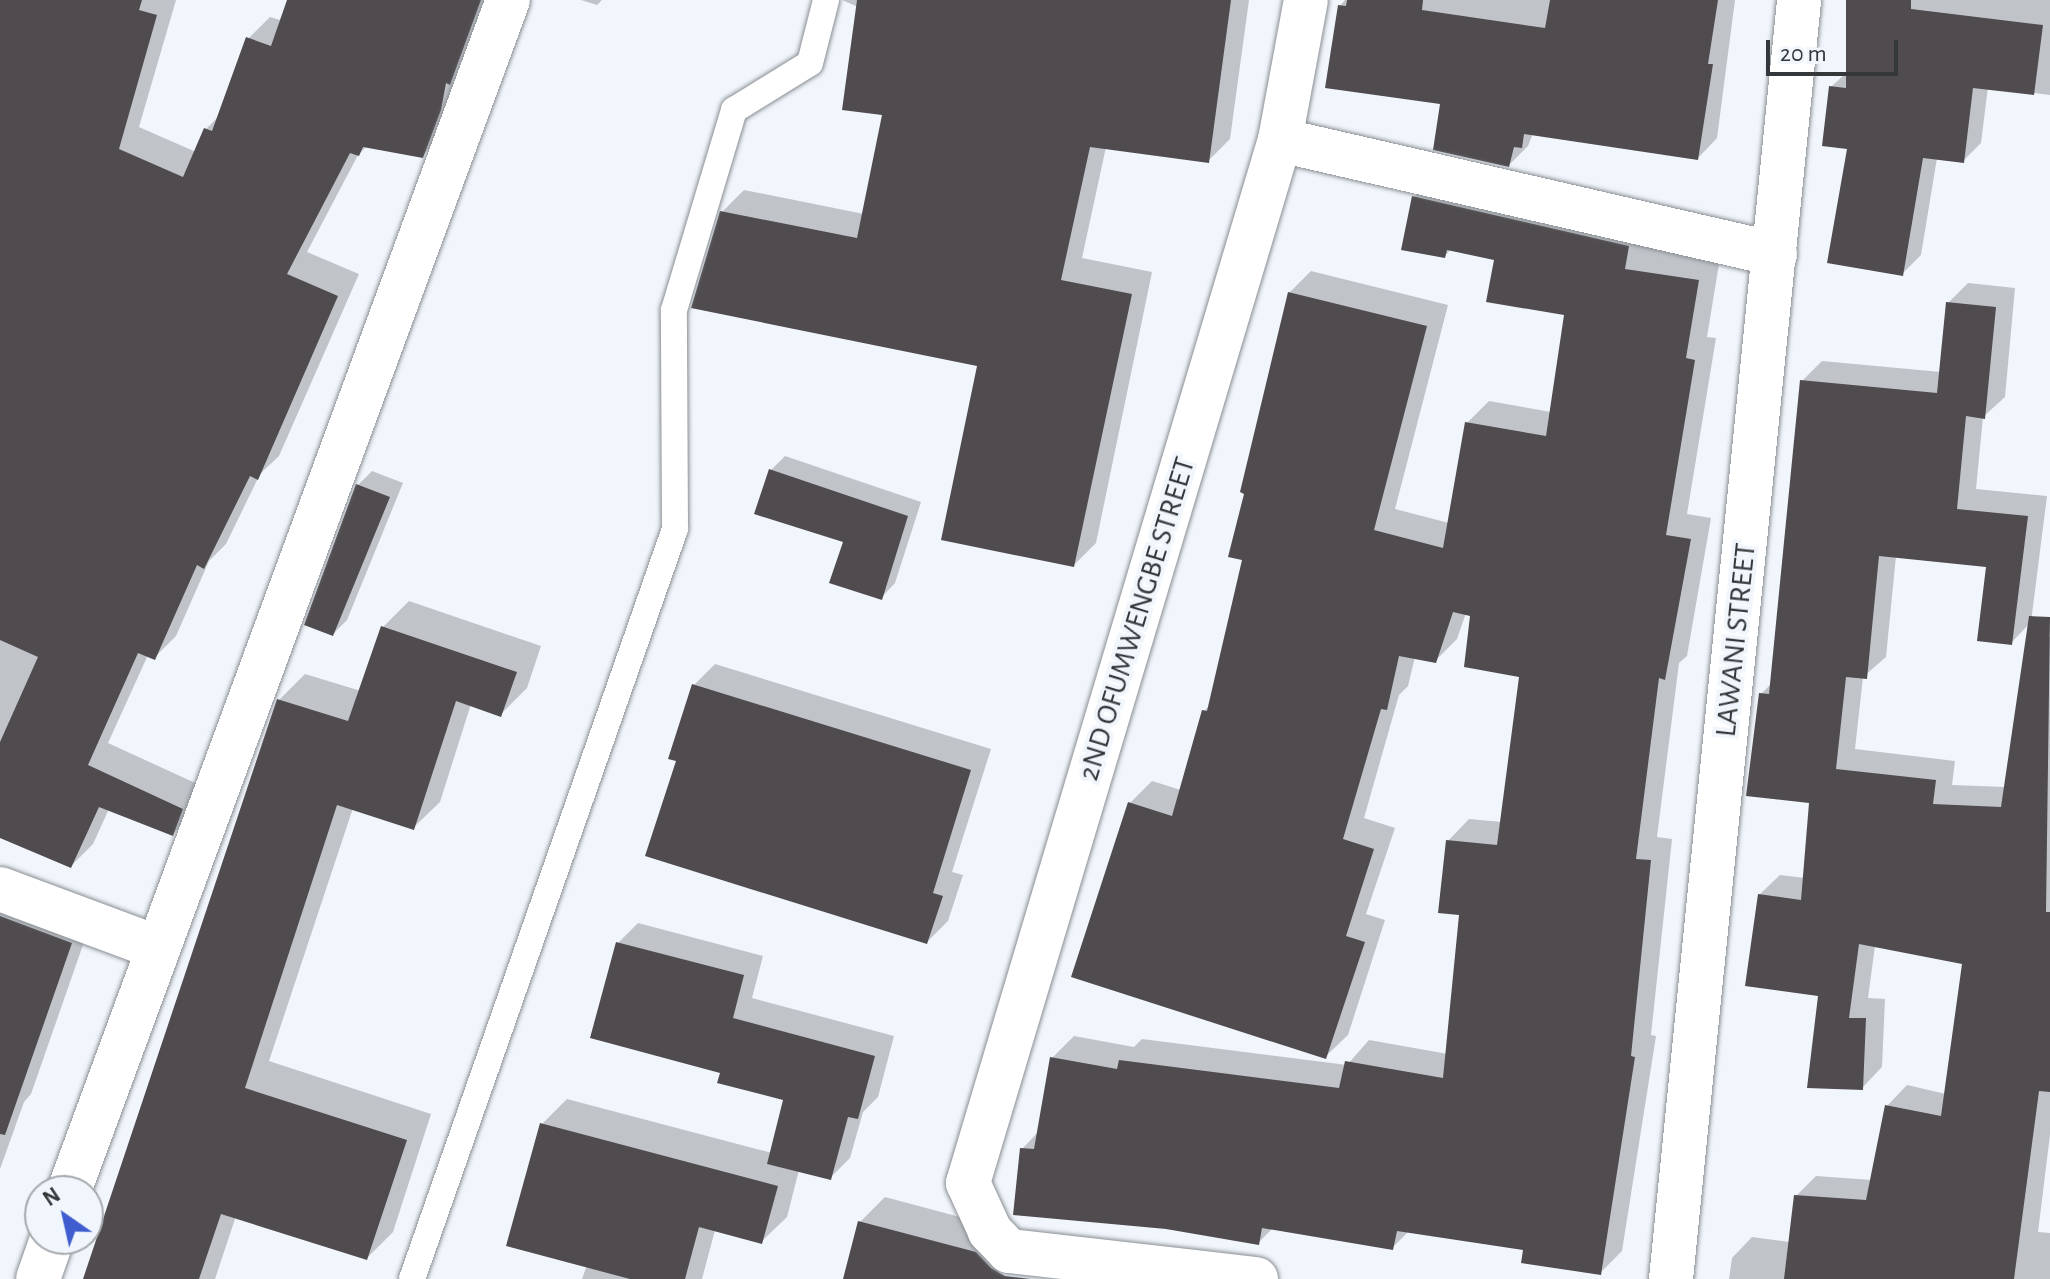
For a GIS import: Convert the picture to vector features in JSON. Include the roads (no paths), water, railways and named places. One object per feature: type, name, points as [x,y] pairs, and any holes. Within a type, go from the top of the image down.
[{"type":"street","points":[[75,1175],[156,947],[435,204],[508,0]]},
{"type":"street","name":"2ND OFUMWENGBE STREET","points":[[1256,1279],[1009,1251],[990,1231],[968,1183],[1280,140],[1306,0]]},
{"type":"street","name":"LAWANI STREET","points":[[1671,1279],[1799,0]]},
{"type":"street","points":[[1280,140],[1775,254]]},
{"type":"street","points":[[0,889],[156,947]]},
{"type":"street","points":[[38,1279],[46,1255]]},
{"type":"lane","points":[[412,1279],[675,529],[674,310],[734,110],[810,63],[826,0]]}]
